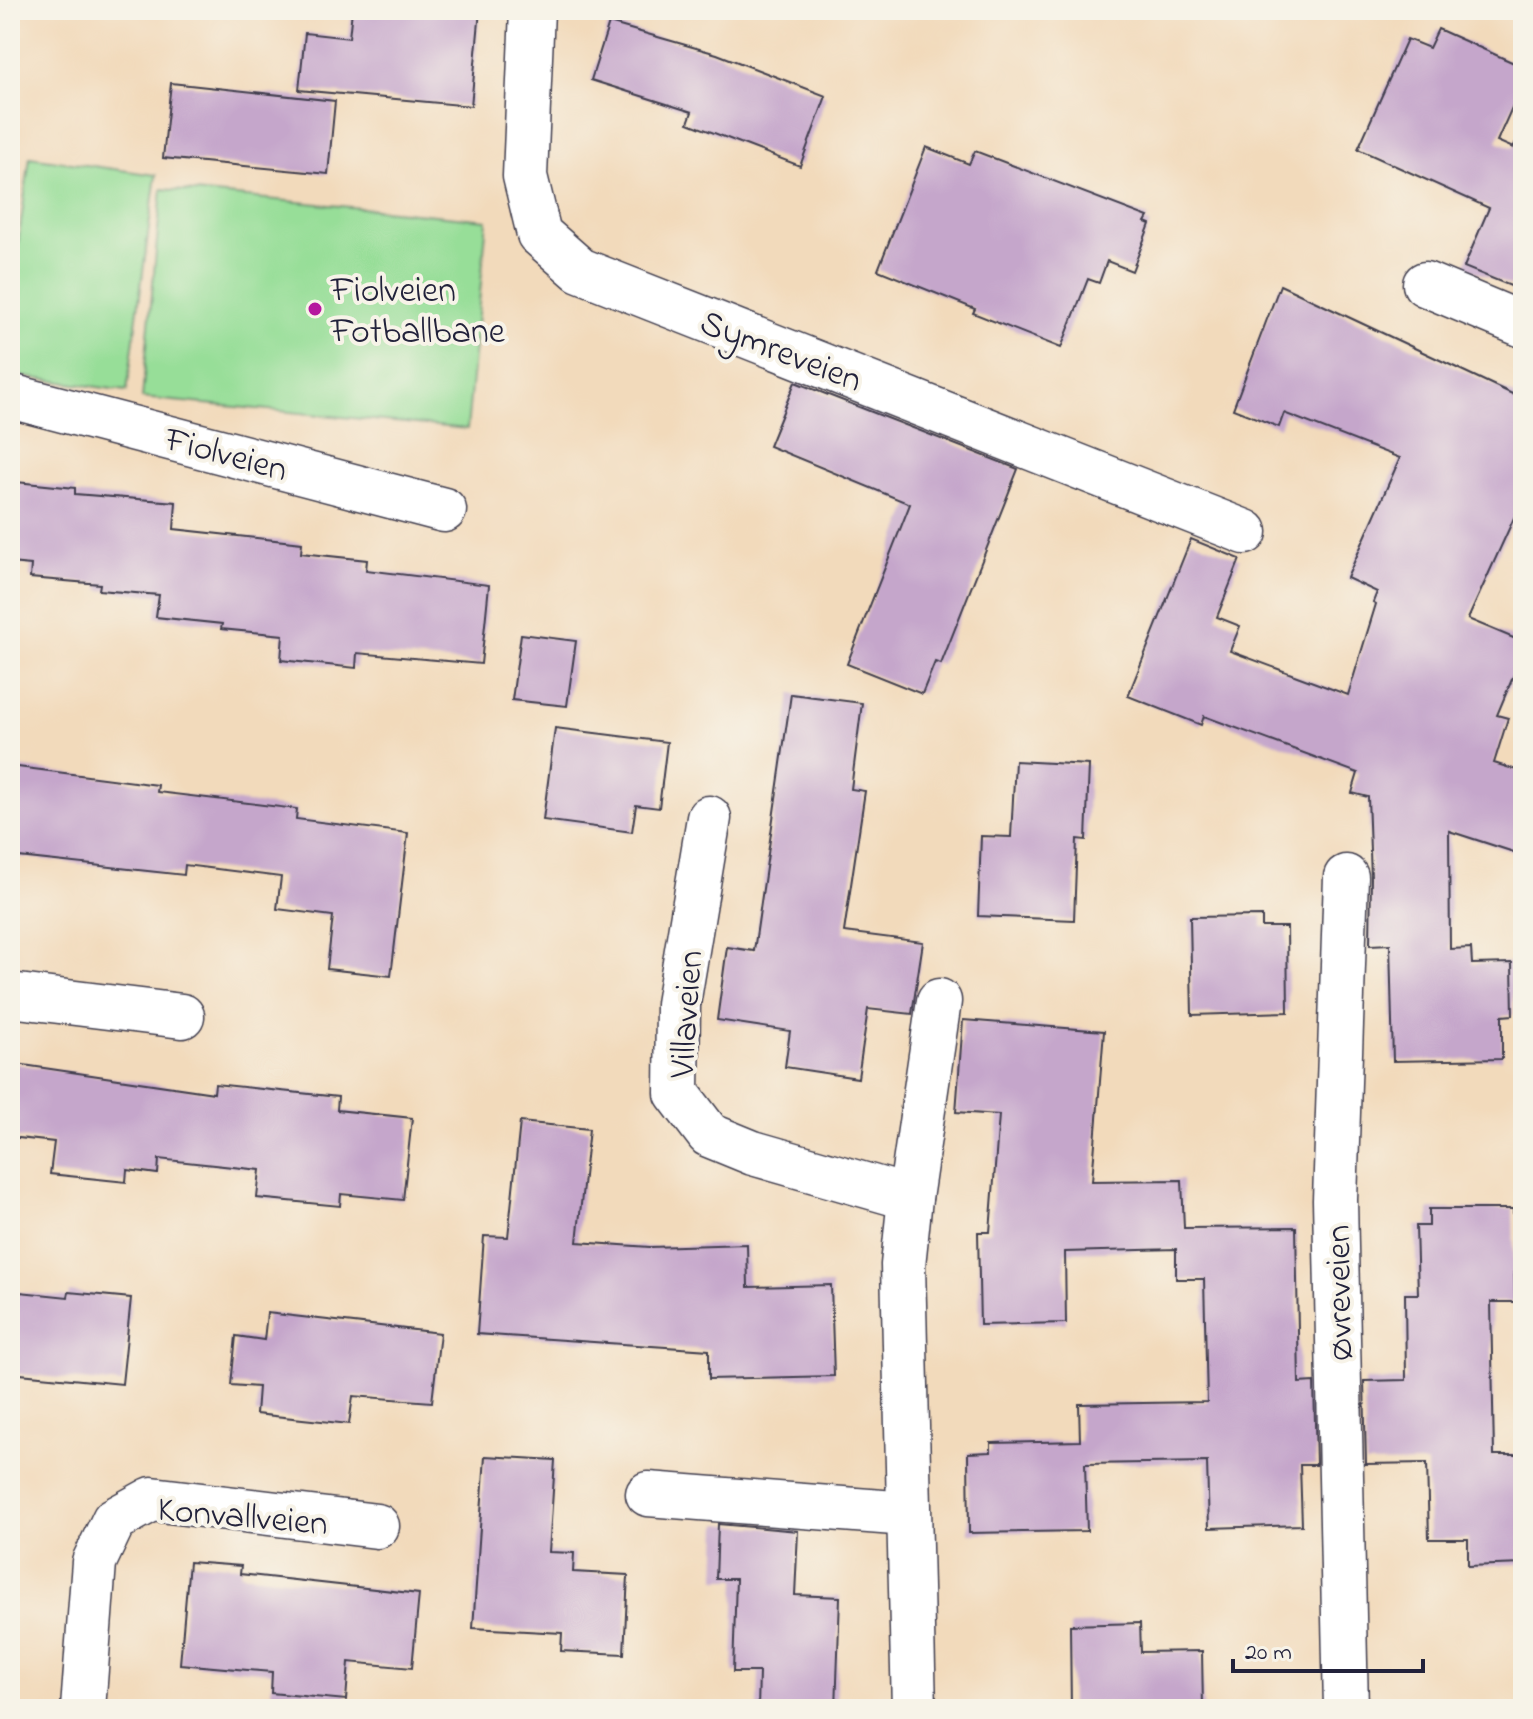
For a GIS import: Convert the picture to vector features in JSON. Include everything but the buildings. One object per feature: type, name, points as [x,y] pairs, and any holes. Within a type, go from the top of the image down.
[{"type":"street","name":"Symreveien","points":[[532,10],[525,176],[539,234],[580,270],[1245,532]]},
{"type":"street","points":[[1425,284],[1523,325]]},
{"type":"street","name":"Fiolveien","points":[[10,396],[444,510]]},
{"type":"street","name":"Villaveien","points":[[709,818],[678,1004],[677,1093],[709,1135],[753,1153],[910,1198]]},
{"type":"street","name":"Øvreveien","points":[[1346,877],[1335,1200],[1346,1709]]},
{"type":"street","points":[[10,995],[182,1016]]},
{"type":"street","points":[[914,1709],[903,1265],[939,1001]]},
{"type":"street","points":[[648,1494],[908,1514]]},
{"type":"street","name":"Konvallveien","points":[[83,1709],[94,1562],[114,1520],[152,1499],[377,1526]]},
{"type":"green space","points":[[30,157],[156,175],[127,391],[10,375],[10,302]]},
{"type":"green space","name":"Fiolveien Fotballbane","points":[[162,189],[487,220],[467,429],[142,398]]},
{"type":"place","name":"Fiolveien Fotballbane","points":[[315,309]]}]
